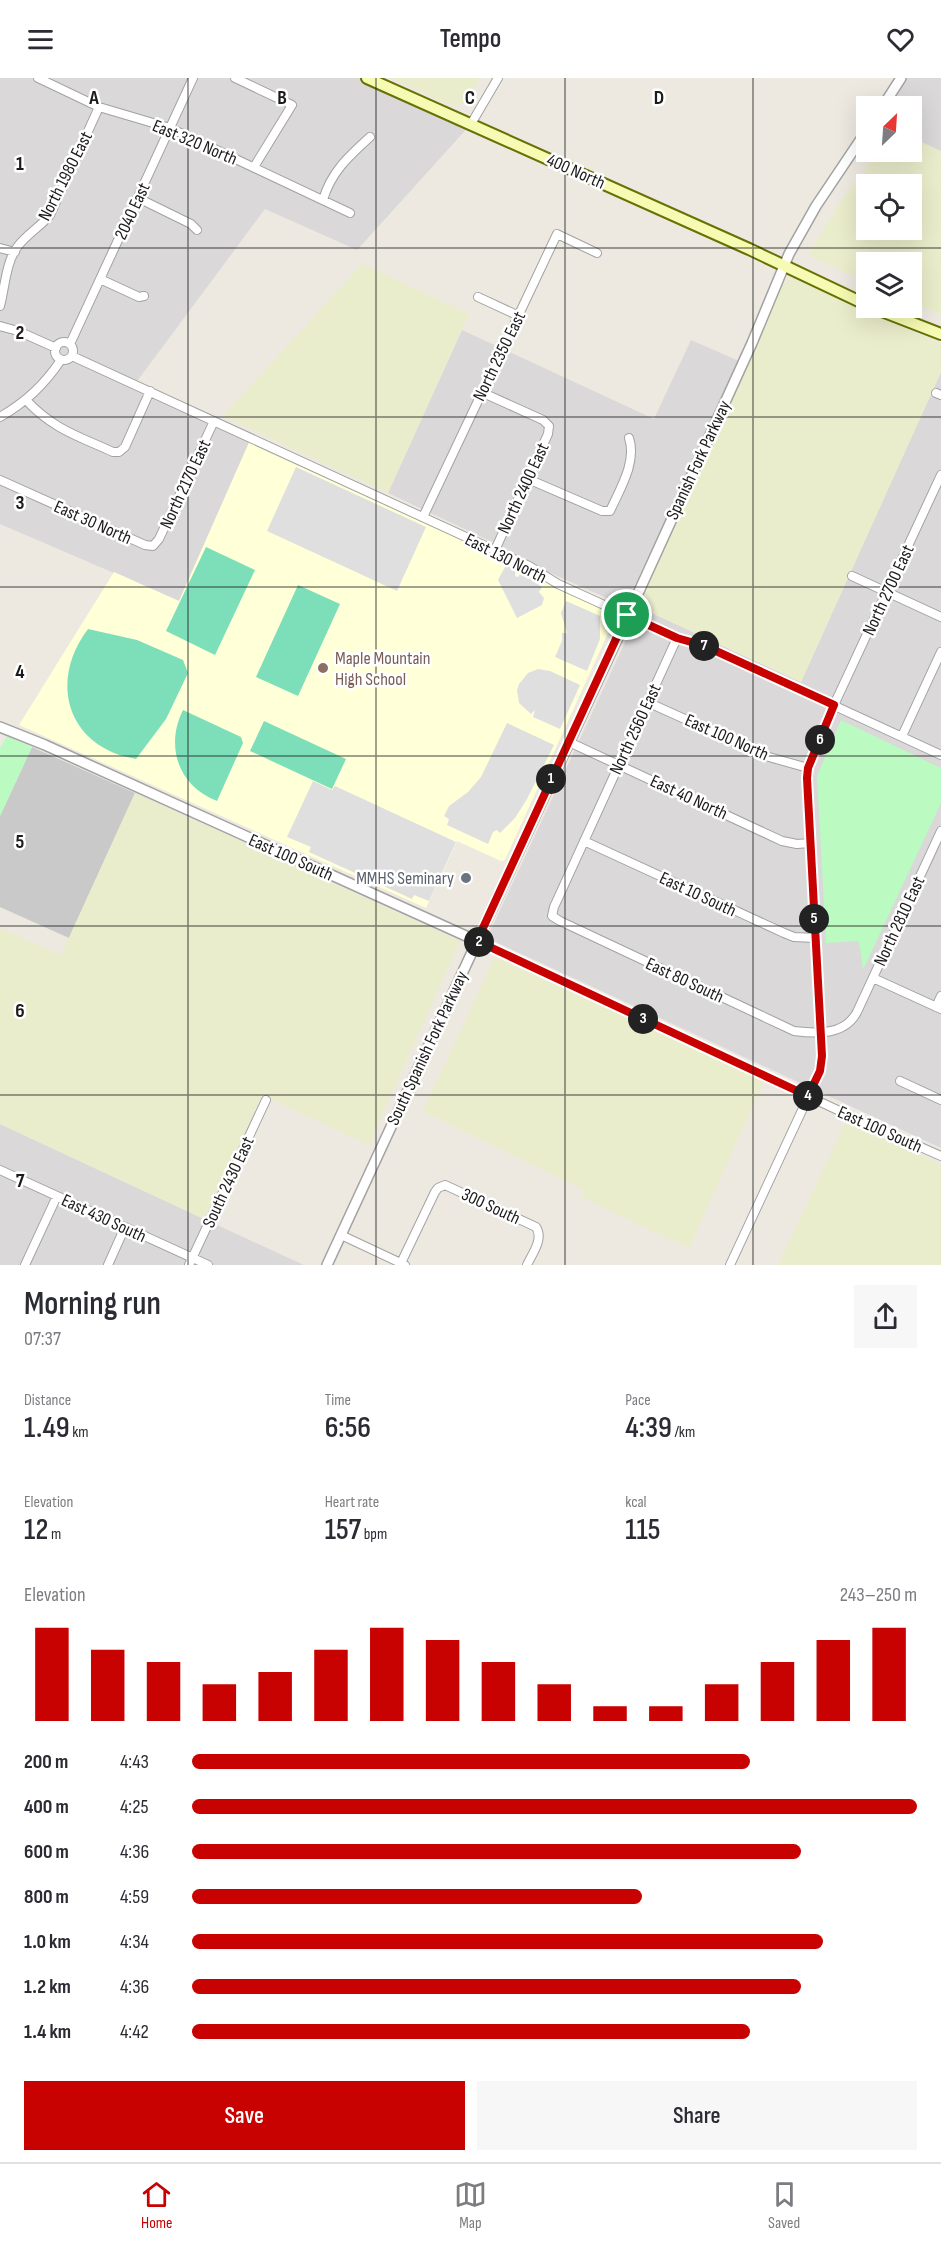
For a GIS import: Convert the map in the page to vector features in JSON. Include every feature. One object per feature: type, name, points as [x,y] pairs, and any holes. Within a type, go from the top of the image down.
[{"type":"main road","name":"400 North","points":[[367,78],[784,265],[798,274],[856,300]]},
{"type":"main road","name":"400 North","points":[[784,265],[800,268],[856,293]]},
{"type":"main road","points":[[900,318],[941,334]]},
{"type":"main road","points":[[915,318],[941,328]]},
{"type":"street","name":"East 320 North","points":[[38,78],[99,107],[170,128],[350,213]]},
{"type":"street","name":"2040 East","points":[[70,344],[193,78]]},
{"type":"street","points":[[235,78],[292,105],[254,167]]},
{"type":"street","points":[[471,124],[498,78]]},
{"type":"street","points":[[889,96],[901,78]]},
{"type":"street","name":"North 1980 East","points":[[0,306],[15,252],[27,236],[41,226],[50,215],[99,107]]},
{"type":"street","points":[[322,200],[333,174],[370,137]]},
{"type":"street","name":"Spanish Fork Parkway","points":[[543,798],[752,343],[784,265],[802,228],[856,147]]},
{"type":"street","points":[[138,198],[191,224],[196,230]]},
{"type":"street","name":"North 2350 East","points":[[423,517],[556,234],[597,253]]},
{"type":"street","points":[[0,248],[15,252]]},
{"type":"street","points":[[100,279],[139,297],[144,296]]},
{"type":"street","points":[[478,297],[519,316]]},
{"type":"street","points":[[0,326],[18,331],[56,348]]},
{"type":"street","points":[[0,417],[26,400],[45,383],[61,360],[72,356],[73,348],[70,344],[62,342],[56,348],[55,353],[61,360]]},
{"type":"street","name":"East 130 North","points":[[72,356],[529,566],[558,585],[677,638],[705,646],[941,755]]},
{"type":"street","points":[[26,400],[56,427],[112,452],[119,452],[125,447],[150,392]]},
{"type":"street","name":"North 2400 East","points":[[481,392],[543,420],[549,426],[548,434],[495,550]]},
{"type":"street","name":"North 2170 East","points":[[153,546],[159,539],[214,421]]},
{"type":"street","points":[[528,479],[602,511],[610,511],[626,478],[632,447],[629,438]]},
{"type":"street","name":"North 2700 East","points":[[808,768],[834,705],[939,484],[941,475]]},
{"type":"street","name":"East 30 North","points":[[0,480],[145,545],[153,546]]},
{"type":"street","points":[[852,576],[941,617]]},
{"type":"street","name":"North 2560 East","points":[[552,916],[677,638]]},
{"type":"street","points":[[902,736],[941,652]]},
{"type":"street","name":"East 100 North","points":[[648,702],[769,756],[808,768]]},
{"type":"street","name":"East 100 South","points":[[0,727],[45,745],[477,941],[941,1156]]},
{"type":"street","name":"East 40 North","points":[[570,742],[782,841],[810,843]]},
{"type":"street","points":[[730,1265],[821,1066],[822,1032],[813,910],[808,768]]},
{"type":"street","name":"South Spanish Fork Parkway","points":[[327,1265],[543,798]]},
{"type":"street","name":"North 2810 East","points":[[822,1032],[847,1026],[857,1012],[941,831]]},
{"type":"street","name":"East 10 South","points":[[584,841],[784,933],[794,937],[815,938]]},
{"type":"street","name":"East 80 South","points":[[552,916],[795,1031],[822,1032]]},
{"type":"street","points":[[873,978],[938,1008],[941,996]]},
{"type":"street","points":[[900,1081],[941,1100]]},
{"type":"street","name":"South 2430 East","points":[[191,1261],[266,1100]]},
{"type":"street","name":"East 430 South","points":[[0,1170],[125,1227],[191,1261],[208,1265]]},
{"type":"street","name":"300 South","points":[[403,1264],[435,1192],[440,1186],[448,1185],[533,1225],[539,1232],[539,1238],[527,1265]]},
{"type":"street","points":[[25,1265],[57,1196]]},
{"type":"street","points":[[108,1265],[125,1227]]},
{"type":"street","points":[[341,1235],[403,1264]]},
{"type":"shaded area","points":[[0,78],[367,78],[471,124],[357,250],[265,209],[135,384],[251,438],[179,601],[0,524]]},
{"type":"shaded area","points":[[391,78],[480,78],[462,105],[447,104]]},
{"type":"shaded area","points":[[901,78],[941,78],[941,151],[922,142],[922,96],[889,96]]},
{"type":"shaded area","points":[[922,142],[941,151],[941,315],[922,306],[922,252],[856,252],[856,277],[808,255],[856,181],[856,240],[922,240],[922,174],[861,174],[870,162],[922,162]]},
{"type":"shaded area","points":[[362,264],[469,314],[388,493],[223,416]]},
{"type":"shaded area","points":[[789,278],[799,279],[856,305],[856,318],[884,318],[941,344],[941,372],[801,682],[641,608],[639,599],[780,288]]},
{"type":"shaded area","points":[[462,330],[654,419],[691,340],[739,361],[625,606],[546,571],[505,548],[388,493]]},
{"type":"shaded area","points":[[941,372],[941,1148],[487,938],[641,608],[801,682]]},
{"type":"shaded area","name":"Maple Mountain High School","points":[[251,438],[618,611],[505,860],[501,861],[457,841],[426,908],[19,725],[114,572],[179,601]]},
{"type":"shaded area","points":[[296,467],[426,527],[397,591],[267,531]]},
{"type":"shaded area","points":[[506,565],[516,570],[515,576],[518,577],[521,573],[542,587],[539,592],[544,598],[542,605],[517,618],[498,580]]},
{"type":"shaded area","points":[[566,601],[600,616],[600,639],[587,671],[555,657],[562,641],[562,633],[567,633],[561,613]]},
{"type":"shaded area","points":[[538,669],[550,671],[580,685],[560,729],[533,717],[535,710],[531,714],[519,703],[517,690],[519,684],[528,673]]},
{"type":"shaded area","points":[[507,723],[554,745],[515,818],[500,833],[497,830],[493,832],[488,844],[447,825],[449,819],[444,816],[449,806],[468,792],[481,777]]},
{"type":"shaded area","points":[[32,747],[135,793],[69,938],[0,907],[0,816]]},
{"type":"shaded area","points":[[313,781],[332,790],[335,786],[456,842],[429,901],[414,895],[412,899],[309,852],[311,847],[287,837]]},
{"type":"shaded area","points":[[135,793],[460,941],[373,1135],[371,1146],[262,1095],[204,1219],[0,1124],[0,928],[61,955]]},
{"type":"shaded area","points":[[495,957],[764,1081],[689,1248],[581,1197],[584,1190],[423,1111]]},
{"type":"shaded area","points":[[846,1121],[941,1165],[941,1265],[778,1265]]},
{"type":"shaded area","points":[[0,1124],[204,1219],[304,1265],[0,1265]]},
{"type":"green space","points":[[206,547],[255,570],[215,655],[166,631]]},
{"type":"green space","points":[[298,585],[340,604],[298,696],[256,677]]},
{"type":"green space","points":[[88,629],[137,640],[183,660],[188,673],[166,719],[136,759],[114,753],[96,743],[73,715],[68,698],[67,681],[77,646]]},
{"type":"green space","points":[[183,710],[241,737],[243,743],[217,801],[193,786],[184,775],[179,763],[175,737]]},
{"type":"green space","points":[[841,720],[941,768],[941,803],[863,970],[859,941],[826,943],[817,776]]},
{"type":"green space","points":[[264,721],[346,759],[332,789],[250,751]]},
{"type":"green space","points":[[7,736],[32,747],[0,816],[0,748]]},
{"type":"place","name":"Maple Mountain High School","points":[[323,668]]},
{"type":"place","name":"MMHS Seminary","points":[[466,878]]},
{"type":"route","points":[[627,615],[677,638],[705,646],[834,705],[808,768],[807,778],[822,1032],[820,1071],[808,1096],[477,941],[627,615]]}]
